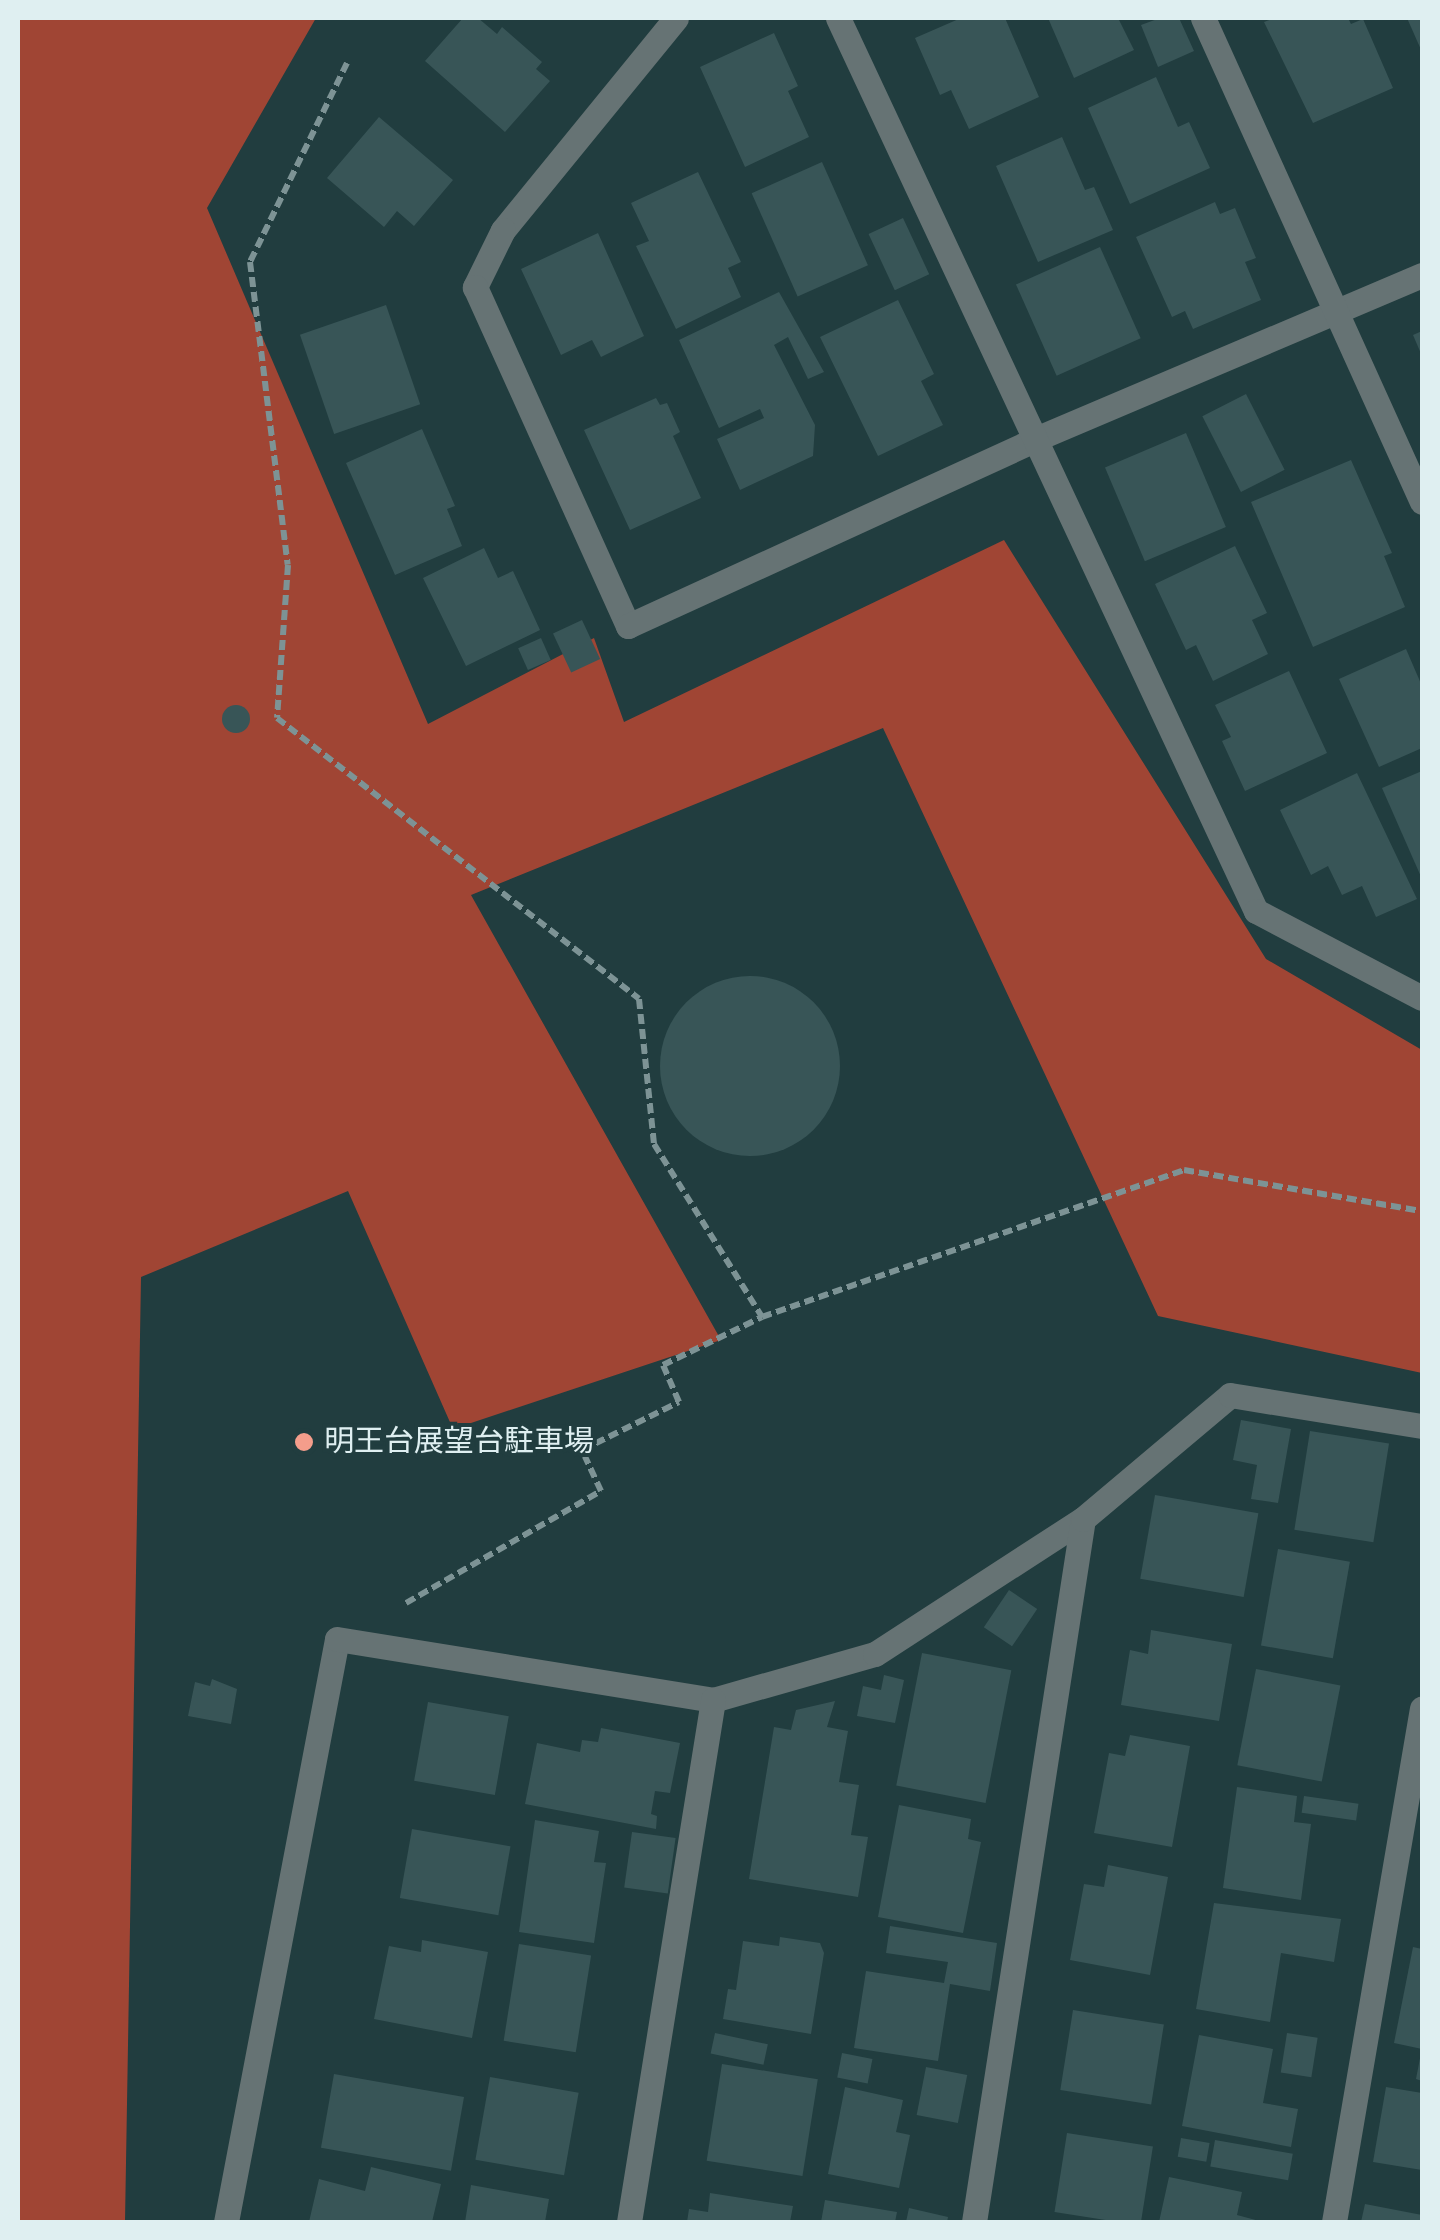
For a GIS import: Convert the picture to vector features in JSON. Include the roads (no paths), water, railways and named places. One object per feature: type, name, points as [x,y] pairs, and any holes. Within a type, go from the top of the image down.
[{"type":"street","points":[[676,18],[503,230],[475,286],[628,626],[1038,438],[1336,317],[1422,275]]},
{"type":"street","points":[[838,18],[1256,910],[1422,998]]},
{"type":"street","points":[[1203,18],[1422,502]]},
{"type":"street","points":[[226,2222],[336,1639],[713,1700],[875,1654],[1082,1519],[1230,1395],[1422,1426]]},
{"type":"street","points":[[974,2222],[1082,1519]]},
{"type":"street","points":[[629,2222],[713,1700]]},
{"type":"street","points":[[1334,2222],[1422,1708]]},
{"type":"place","name":"明王台展望台駐車場","points":[[304,1442]]}]
